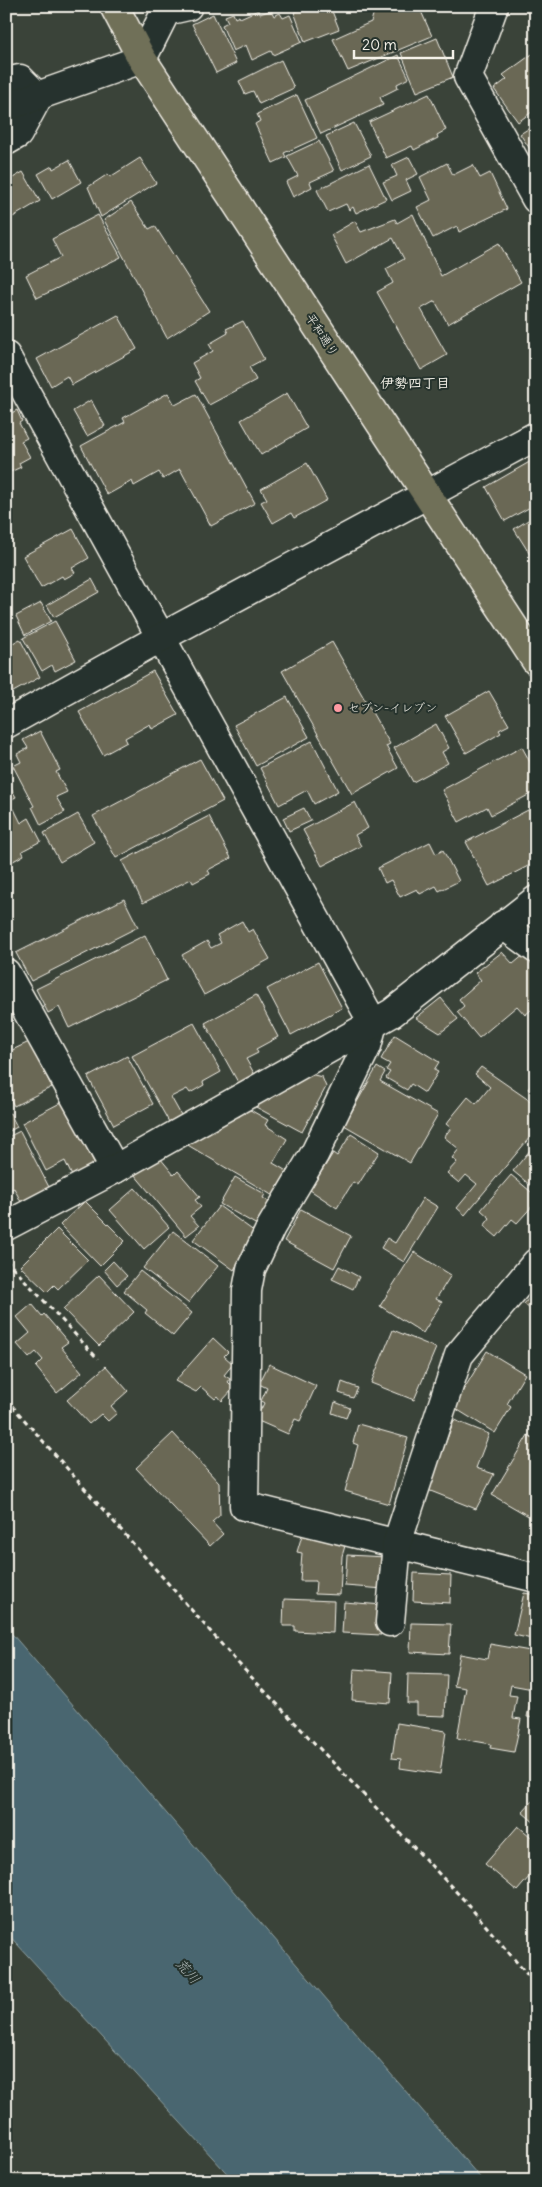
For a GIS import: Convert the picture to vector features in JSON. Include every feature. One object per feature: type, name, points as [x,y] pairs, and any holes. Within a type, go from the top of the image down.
[{"type":"highway","name":"平和通り","points":[[114,6],[142,59],[536,661]]},
{"type":"street","points":[[6,107],[142,59],[166,11],[188,6]]},
{"type":"street","points":[[494,6],[468,78],[536,199]]},
{"type":"street","points":[[6,82],[20,79],[38,97]]},
{"type":"street","points":[[6,141],[18,134],[38,97]]},
{"type":"street","points":[[6,356],[373,1022],[368,1046],[316,1153],[271,1227],[251,1269],[247,1290],[244,1506],[536,1578]]},
{"type":"street","points":[[6,724],[160,638],[536,436]]},
{"type":"street","points":[[6,1226],[115,1169],[392,1013],[536,900]]},
{"type":"street","points":[[503,925],[536,949]]},
{"type":"street","points":[[6,973],[115,1169]]},
{"type":"street","points":[[390,1622],[397,1543],[459,1355],[536,1263]]},
{"type":"path","points":[[6,1260],[98,1359]]},
{"type":"path","points":[[6,1399],[238,1663],[465,1901],[536,1984]]},
{"type":"water","name":"荒川","points":[[6,1627],[483,2181],[234,2181],[6,1932]]},
{"type":"building","points":[[311,6],[330,6],[339,29],[305,42],[294,12]]},
{"type":"building","points":[[379,6],[421,11],[432,36],[348,71],[333,39],[371,22],[375,8]]},
{"type":"building","points":[[258,10],[260,14],[271,10],[274,16],[280,13],[283,18],[290,15],[302,42],[273,55],[271,51],[252,60],[246,45],[233,51],[222,25],[228,22],[225,16],[233,13],[235,18],[239,16],[240,18]]},
{"type":"building","points":[[213,14],[236,63],[216,73],[192,24]]},
{"type":"building","points":[[437,38],[453,77],[417,92],[401,53]]},
{"type":"building","points":[[535,52],[536,109],[518,122],[494,89],[507,79],[503,75]]},
{"type":"building","points":[[398,55],[409,78],[397,84],[398,88],[380,97],[383,105],[321,134],[305,100]]},
{"type":"building","points":[[281,60],[294,88],[259,104],[253,91],[245,94],[239,81]]},
{"type":"building","points":[[429,94],[446,130],[437,135],[438,138],[414,150],[412,146],[386,158],[369,122]]},
{"type":"building","points":[[297,95],[317,138],[284,153],[286,157],[273,163],[255,124],[260,121],[257,114]]},
{"type":"building","points":[[354,123],[371,156],[342,170],[326,136]]},
{"type":"building","points":[[536,124],[536,158],[520,134]]},
{"type":"building","points":[[319,141],[334,171],[310,182],[312,187],[293,197],[286,182],[298,176],[287,156]]},
{"type":"building","points":[[409,157],[418,174],[406,180],[411,191],[392,200],[383,182],[397,176],[392,165]]},
{"type":"building","points":[[140,158],[156,183],[101,217],[88,187],[108,174],[110,177]]},
{"type":"building","points":[[69,160],[81,182],[52,199],[38,174],[52,166],[53,169]]},
{"type":"building","points":[[447,163],[453,175],[473,165],[480,178],[490,173],[507,209],[459,232],[457,226],[433,238],[417,207],[431,200],[420,177]]},
{"type":"building","points":[[369,164],[386,199],[356,213],[353,207],[349,210],[346,204],[328,212],[317,190]]},
{"type":"building","points":[[23,172],[40,201],[6,221],[6,182]]},
{"type":"building","points":[[131,202],[149,229],[155,226],[209,311],[167,338],[104,220]]},
{"type":"building","points":[[413,214],[441,276],[499,243],[521,282],[448,324],[435,301],[421,309],[447,355],[421,370],[377,292],[393,283],[386,269],[404,259],[393,238],[346,264],[331,235],[355,221],[361,232],[395,219],[397,223]]},
{"type":"building","points":[[98,215],[121,257],[37,298],[26,275],[61,257],[52,239]]},
{"type":"building","points":[[118,315],[137,349],[72,385],[67,376],[51,386],[37,359]]},
{"type":"building","points":[[243,321],[264,359],[249,367],[256,380],[209,405],[195,381],[200,378],[192,363],[213,351],[209,344],[228,333],[226,329]]},
{"type":"building","points":[[168,393],[175,405],[196,394],[255,503],[211,526],[180,469],[163,479],[159,472],[134,486],[132,481],[107,495],[81,446],[125,422],[123,418]]},
{"type":"building","points":[[287,393],[307,428],[261,455],[241,420]]},
{"type":"building","points":[[91,400],[105,426],[87,436],[73,411]]},
{"type":"building","points":[[17,410],[22,421],[19,423],[27,438],[21,441],[30,457],[19,463],[21,467],[6,474],[6,416]]},
{"type":"building","points":[[533,460],[536,465],[536,504],[505,521],[486,487]]},
{"type":"building","points":[[307,463],[327,500],[294,518],[291,513],[273,523],[261,502],[267,499],[261,489]]},
{"type":"building","points":[[536,515],[536,564],[514,529]]},
{"type":"building","points":[[73,529],[89,558],[72,568],[75,573],[64,579],[62,576],[41,588],[23,556]]},
{"type":"building","points":[[92,579],[99,592],[54,617],[47,605]]},
{"type":"building","points":[[41,603],[51,621],[25,635],[16,616]]},
{"type":"building","points":[[55,621],[76,660],[55,671],[52,665],[42,671],[23,638]]},
{"type":"building","points":[[20,639],[40,677],[6,696],[6,647]]},
{"type":"building","points":[[332,642],[390,744],[386,746],[398,768],[352,794],[282,671]]},
{"type":"building","points":[[153,671],[178,715],[152,729],[150,724],[125,738],[127,742],[103,755],[79,712]]},
{"type":"building","points":[[489,691],[509,725],[499,730],[501,733],[466,753],[445,716]]},
{"type":"building","points":[[287,697],[309,737],[256,766],[234,725]]},
{"type":"building","points":[[436,724],[449,748],[442,752],[448,763],[413,782],[394,748]]},
{"type":"building","points":[[40,731],[60,770],[56,772],[67,792],[56,797],[65,812],[41,825],[32,807],[34,806],[13,766],[21,762],[17,754],[28,748],[23,740]]},
{"type":"building","points":[[312,741],[338,791],[314,804],[307,790],[279,805],[260,768]]},
{"type":"building","points":[[522,747],[536,773],[536,791],[491,815],[487,807],[459,822],[442,790]]},
{"type":"building","points":[[200,759],[223,801],[116,858],[93,816]]},
{"type":"building","points":[[6,780],[16,797],[6,802]]},
{"type":"building","points":[[355,802],[368,828],[355,835],[361,846],[322,866],[303,830]]},
{"type":"building","points":[[304,808],[311,821],[289,831],[283,818]]},
{"type":"building","points":[[14,809],[21,823],[29,818],[41,841],[22,851],[24,855],[6,865],[6,813]]},
{"type":"building","points":[[528,810],[536,824],[536,862],[489,886],[466,842]]},
{"type":"building","points":[[78,814],[94,842],[60,862],[44,833]]},
{"type":"building","points":[[209,816],[231,858],[208,870],[210,874],[193,883],[191,879],[143,903],[122,861]]},
{"type":"building","points":[[430,842],[436,854],[443,850],[459,881],[439,891],[436,886],[420,894],[417,889],[400,897],[391,880],[385,883],[378,868]]},
{"type":"building","points":[[124,899],[138,927],[31,981],[16,953]]},
{"type":"building","points":[[242,921],[248,932],[253,929],[270,959],[204,995],[182,955],[207,941],[211,948],[221,943],[217,935]]},
{"type":"building","points":[[145,935],[167,980],[69,1028],[59,1007],[48,1013],[36,989]]},
{"type":"building","points":[[502,952],[513,964],[525,954],[536,966],[536,1006],[525,1015],[517,1006],[479,1038],[457,1012],[464,1006],[459,999],[481,980],[475,973]]},
{"type":"building","points":[[318,962],[342,1008],[291,1035],[267,989]]},
{"type":"building","points":[[256,995],[278,1037],[256,1049],[258,1053],[246,1059],[255,1075],[239,1084],[205,1023]]},
{"type":"building","points":[[441,998],[458,1019],[440,1033],[416,1018]]},
{"type":"building","points":[[194,1023],[221,1072],[203,1082],[204,1085],[190,1093],[187,1089],[171,1097],[181,1115],[169,1122],[132,1056]]},
{"type":"building","points":[[395,1035],[439,1062],[434,1070],[438,1072],[425,1093],[411,1084],[407,1090],[386,1078],[390,1072],[386,1070],[390,1064],[381,1059]]},
{"type":"building","points":[[29,1042],[52,1087],[14,1106],[6,1091],[6,1053]]},
{"type":"building","points":[[127,1056],[153,1104],[114,1125],[88,1077]]},
{"type":"building","points":[[377,1067],[385,1072],[380,1081],[438,1114],[410,1163],[344,1125]]},
{"type":"building","points":[[481,1067],[536,1105],[536,1130],[465,1215],[457,1208],[477,1184],[466,1175],[459,1183],[447,1173],[457,1162],[452,1158],[459,1149],[444,1137],[451,1128],[446,1124],[468,1097],[476,1104],[490,1087],[475,1074]]},
{"type":"building","points":[[310,1074],[322,1077],[326,1087],[302,1132],[254,1106]]},
{"type":"building","points":[[536,1079],[536,1096],[528,1089]]},
{"type":"building","points":[[62,1102],[95,1164],[72,1176],[65,1161],[46,1171],[22,1123]]},
{"type":"building","points":[[245,1107],[268,1120],[265,1125],[287,1139],[273,1163],[290,1173],[275,1197],[186,1144],[235,1114],[239,1117]]},
{"type":"building","points":[[10,1113],[17,1127],[6,1133],[6,1115]]},
{"type":"building","points":[[20,1131],[50,1189],[22,1204],[14,1188],[6,1192],[6,1138]]},
{"type":"building","points":[[351,1134],[379,1152],[358,1185],[353,1182],[337,1208],[310,1190],[333,1153],[337,1156]]},
{"type":"building","points":[[536,1143],[536,1190],[513,1171]]},
{"type":"building","points":[[160,1158],[174,1175],[178,1171],[200,1197],[195,1200],[201,1207],[190,1216],[199,1226],[186,1236],[134,1174]]},
{"type":"building","points":[[511,1175],[536,1196],[536,1202],[517,1223],[512,1219],[497,1237],[484,1226],[490,1218],[481,1210]]},
{"type":"building","points":[[235,1177],[265,1194],[263,1198],[271,1203],[257,1225],[220,1204]]},
{"type":"building","points":[[135,1188],[169,1227],[144,1249],[110,1210]]},
{"type":"building","points":[[423,1198],[438,1207],[404,1262],[381,1248],[387,1238],[395,1243]]},
{"type":"building","points":[[85,1201],[125,1241],[100,1266],[60,1225]]},
{"type":"building","points":[[219,1206],[255,1232],[234,1270],[193,1240]]},
{"type":"building","points":[[301,1209],[351,1236],[334,1268],[284,1241]]},
{"type":"building","points":[[57,1229],[88,1260],[58,1289],[54,1285],[47,1292],[20,1266]]},
{"type":"building","points":[[173,1231],[218,1266],[188,1303],[143,1268]]},
{"type":"building","points":[[414,1252],[451,1275],[436,1299],[442,1302],[423,1333],[380,1306]]},
{"type":"building","points":[[113,1261],[127,1276],[117,1285],[104,1270]]},
{"type":"building","points":[[339,1266],[359,1277],[353,1289],[332,1279]]},
{"type":"building","points":[[140,1271],[192,1313],[173,1336],[145,1313],[147,1310],[124,1291]]},
{"type":"building","points":[[99,1275],[134,1312],[99,1346],[63,1309]]},
{"type":"building","points":[[536,1290],[536,1314],[524,1304]]},
{"type":"building","points":[[32,1304],[42,1316],[44,1314],[68,1342],[61,1347],[82,1372],[57,1393],[36,1367],[43,1360],[36,1352],[29,1358],[17,1344],[30,1333],[17,1317]]},
{"type":"building","points":[[393,1330],[436,1348],[414,1400],[371,1383]]},
{"type":"building","points":[[213,1338],[228,1352],[224,1356],[233,1364],[224,1375],[230,1379],[228,1382],[234,1388],[222,1401],[218,1396],[215,1399],[201,1387],[196,1392],[175,1381]]},
{"type":"building","points":[[487,1351],[525,1374],[507,1404],[511,1407],[495,1433],[453,1407]]},
{"type":"building","points":[[269,1364],[316,1386],[300,1421],[295,1419],[288,1434],[256,1420],[264,1403],[261,1401],[267,1388],[259,1384]]},
{"type":"building","points":[[106,1366],[128,1391],[111,1406],[117,1413],[108,1421],[101,1414],[89,1424],[67,1400]]},
{"type":"building","points":[[342,1382],[358,1388],[353,1398],[339,1393]]},
{"type":"building","points":[[335,1402],[350,1408],[346,1418],[332,1413]]},
{"type":"building","points":[[454,1420],[489,1434],[476,1468],[494,1474],[476,1509],[428,1490]]},
{"type":"building","points":[[358,1424],[408,1438],[389,1504],[345,1491],[358,1445],[353,1443]]},
{"type":"building","points":[[173,1433],[219,1483],[220,1515],[212,1522],[223,1534],[210,1546],[136,1468]]},
{"type":"building","points":[[528,1435],[536,1440],[536,1511],[532,1518],[492,1495]]},
{"type":"building","points":[[302,1535],[345,1546],[342,1556],[340,1595],[315,1594],[316,1581],[300,1581],[302,1553],[297,1552]]},
{"type":"building","points":[[347,1555],[386,1557],[384,1589],[345,1586]]},
{"type":"building","points":[[414,1573],[451,1575],[450,1603],[413,1601]]},
{"type":"building","points":[[524,1593],[536,1595],[536,1640],[514,1635]]},
{"type":"building","points":[[284,1599],[334,1601],[333,1633],[295,1631],[295,1626],[283,1626]]},
{"type":"building","points":[[344,1602],[383,1605],[381,1635],[342,1633]]},
{"type":"building","points":[[411,1623],[451,1624],[449,1654],[410,1652]]},
{"type":"building","points":[[490,1644],[536,1652],[536,1718],[527,1717],[533,1689],[511,1685],[509,1695],[517,1696],[513,1718],[521,1719],[514,1752],[490,1748],[491,1744],[457,1738],[466,1688],[454,1686],[460,1654],[487,1659]]},
{"type":"building","points":[[354,1669],[392,1672],[390,1703],[352,1700]]},
{"type":"building","points":[[408,1674],[447,1675],[445,1716],[417,1715],[417,1703],[407,1703]]},
{"type":"building","points":[[397,1723],[446,1731],[440,1774],[400,1768],[401,1759],[392,1758]]},
{"type":"building","points":[[536,1797],[536,1824],[522,1812]]},
{"type":"building","points":[[518,1826],[536,1841],[536,1869],[517,1891],[485,1864]]},
{"type":"place","name":"セブン-イレブン","points":[[338,708]]},
{"type":"district","name":"伊勢四丁目","points":[[415,383]]}]
